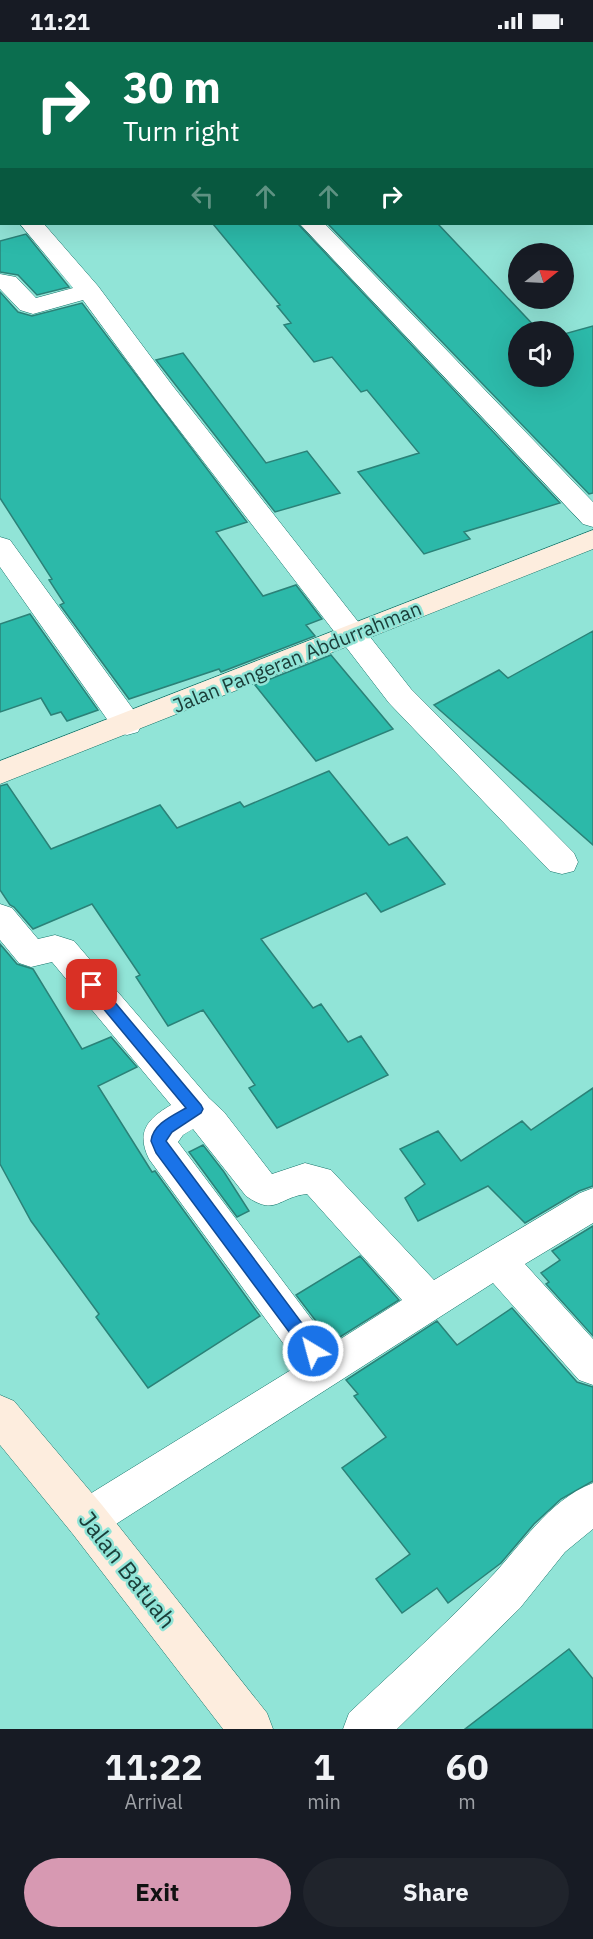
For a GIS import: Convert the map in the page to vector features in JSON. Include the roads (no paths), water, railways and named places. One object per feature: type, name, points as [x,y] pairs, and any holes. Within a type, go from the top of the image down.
[{"type":"street","points":[[33,225],[89,291],[163,391],[400,696],[562,862]]},
{"type":"street","points":[[313,225],[593,518]]},
{"type":"street","points":[[0,280],[7,282],[33,307],[89,291]]},
{"type":"street","name":"Jalan Pangeran Abdurrahman","points":[[0,773],[593,539]]},
{"type":"street","points":[[0,546],[11,578],[127,724]]},
{"type":"street","points":[[0,917],[31,954],[55,948],[62,950],[196,1109],[211,1123],[259,1185],[267,1191],[303,1178],[318,1181],[430,1303]]},
{"type":"street","points":[[196,1109],[166,1128],[159,1135],[158,1141],[327,1370]]},
{"type":"street","points":[[87,1519],[327,1370],[497,1260],[593,1204]]},
{"type":"street","points":[[497,1260],[593,1367]]},
{"type":"street","name":"Jalan Batuah","points":[[0,1414],[87,1519],[251,1729]]},
{"type":"street","points":[[365,1729],[505,1593],[550,1538],[593,1503]]}]
